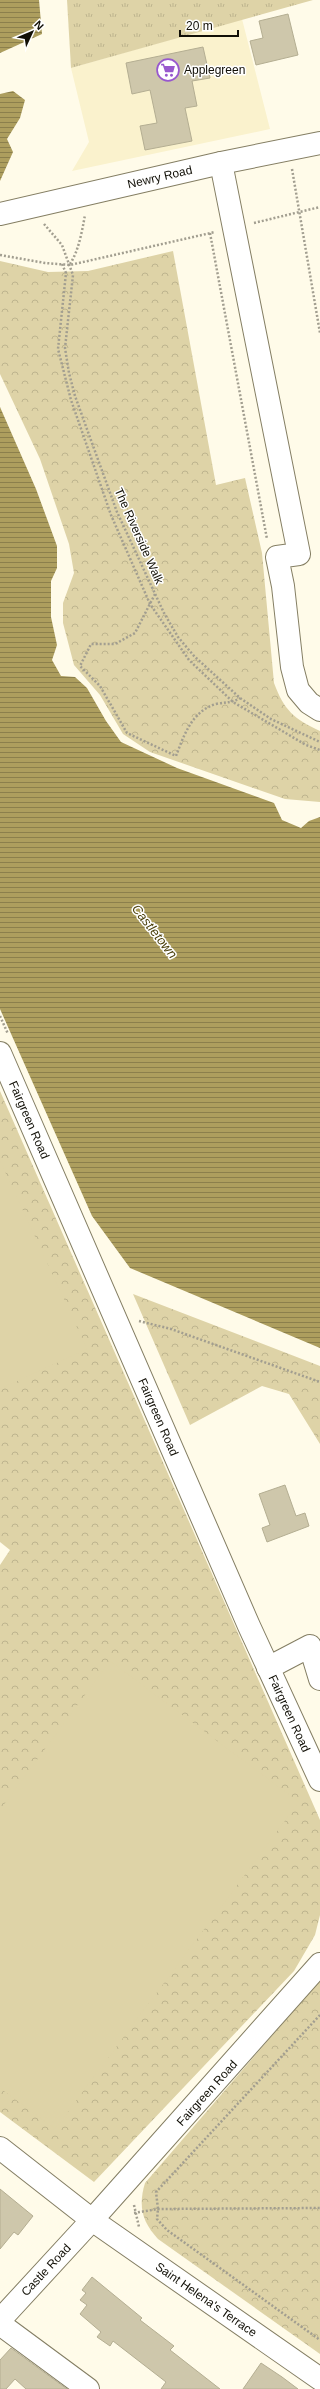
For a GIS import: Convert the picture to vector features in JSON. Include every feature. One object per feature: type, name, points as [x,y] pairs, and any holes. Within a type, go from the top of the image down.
[{"type":"main road","name":"Newry Road","points":[[0,214],[24,209],[92,203],[221,163],[320,143]]},
{"type":"main road","points":[[221,163],[235,227],[299,554],[277,558],[283,586],[292,667],[298,690],[309,703],[320,710]]},
{"type":"main road","name":"Fairgreen Road","points":[[5,1046],[268,1668],[320,1780]]},
{"type":"main road","points":[[268,1668],[315,1642],[320,1679]]},
{"type":"main road","name":"Fairgreen Road","points":[[92,2220],[320,1964]]},
{"type":"main road","name":"Saint Helena's Terrace","points":[[0,2148],[92,2220],[320,2379]]},
{"type":"main road","name":"Castle Road","points":[[0,2320],[92,2220]]},
{"type":"main road","points":[[0,2324],[88,2389]]},
{"type":"path","points":[[289,149],[320,332]]},
{"type":"path","points":[[70,265],[78,253],[78,243],[85,214],[92,203]]},
{"type":"path","points":[[80,216],[85,214],[92,203]]},
{"type":"path","points":[[0,255],[70,265],[320,207]]},
{"type":"path","points":[[24,209],[43,223],[62,245],[70,265]]},
{"type":"path","points":[[43,223],[50,222]]},
{"type":"path","points":[[210,233],[264,511],[269,555],[277,558]]},
{"type":"path","points":[[62,264],[66,273],[58,349],[71,400],[111,515],[150,604],[189,660],[233,702],[306,745],[320,750]]},
{"type":"path","name":"The Riverside Walk","points":[[70,265],[73,275],[65,348],[68,373],[117,512],[155,594],[178,637],[194,656],[240,698],[271,719],[320,742]]},
{"type":"path","points":[[155,594],[135,633],[115,644],[91,644],[80,666],[100,686],[128,733],[176,756],[186,730],[197,714],[216,705],[233,702],[240,698]]},
{"type":"path","points":[[0,1016],[5,1046]]},
{"type":"path","points":[[135,1318],[320,1382]]},
{"type":"path","points":[[320,2015],[156,2192],[158,2209],[157,2219],[167,2230],[320,2340]]},
{"type":"path","points":[[134,2213],[158,2209],[320,2208]]},
{"type":"shaded area","points":[[242,19],[270,129],[72,171],[89,142],[71,68]]},
{"type":"green space","points":[[67,0],[313,0],[71,68]]},
{"type":"green space","points":[[173,251],[216,485],[245,478],[262,553],[274,683],[282,700],[291,713],[303,722],[320,731],[320,802],[285,799],[150,752],[123,734],[100,695],[74,665],[63,623],[63,603],[74,573],[69,544],[40,459],[0,374],[0,261],[48,272],[88,271]]},
{"type":"green space","points":[[0,1091],[320,1820],[320,1915],[315,1935],[294,1971],[94,2182],[0,2112],[0,1565],[10,1550],[0,1542]]},
{"type":"green space","points":[[0,1161],[87,1349],[0,1389]]},
{"type":"green space","points":[[133,1294],[320,1366],[320,1444],[289,1394],[262,1386],[190,1425]]},
{"type":"green space","points":[[110,1661],[299,1802],[55,2129],[0,2088],[0,1810]]},
{"type":"green space","points":[[320,1980],[320,2354],[158,2239],[145,2220],[142,2199],[145,2183]]},
{"type":"water","points":[[0,0],[39,0],[42,34],[0,53]]},
{"type":"water","points":[[13,91],[25,100],[20,118],[7,139],[13,152],[0,181],[0,94]]},
{"type":"water","name":"Castletown","points":[[0,407],[36,489],[57,546],[57,568],[51,581],[51,617],[57,645],[52,660],[61,676],[75,677],[87,688],[106,721],[121,742],[177,768],[274,803],[282,820],[301,828],[309,821],[320,817],[320,1348],[130,1268],[92,1216],[0,1009]]},
{"type":"building","points":[[288,14],[298,55],[256,65],[250,41],[263,38],[259,21]]},
{"type":"building","points":[[203,47],[210,78],[192,81],[197,106],[185,108],[192,141],[145,150],[140,126],[157,123],[150,90],[132,94],[126,63]]},
{"type":"building","points":[[285,1485],[296,1516],[305,1513],[309,1526],[267,1542],[262,1528],[270,1525],[259,1494]]},
{"type":"building","points":[[0,2189],[33,2216],[18,2235],[14,2232],[0,2249]]},
{"type":"building","points":[[92,2277],[142,2318],[140,2320],[174,2346],[170,2350],[220,2389],[161,2389],[166,2382],[113,2341],[110,2346],[97,2337],[101,2332],[80,2314],[87,2305],[80,2300],[86,2293],[82,2290]]},
{"type":"building","points":[[11,2348],[67,2389],[26,2389],[15,2379],[6,2389],[0,2389],[0,2360]]},
{"type":"building","points":[[261,2363],[282,2377],[298,2389],[243,2389]]},
{"type":"place","name":"Applegreen","points":[[168,70]]}]
